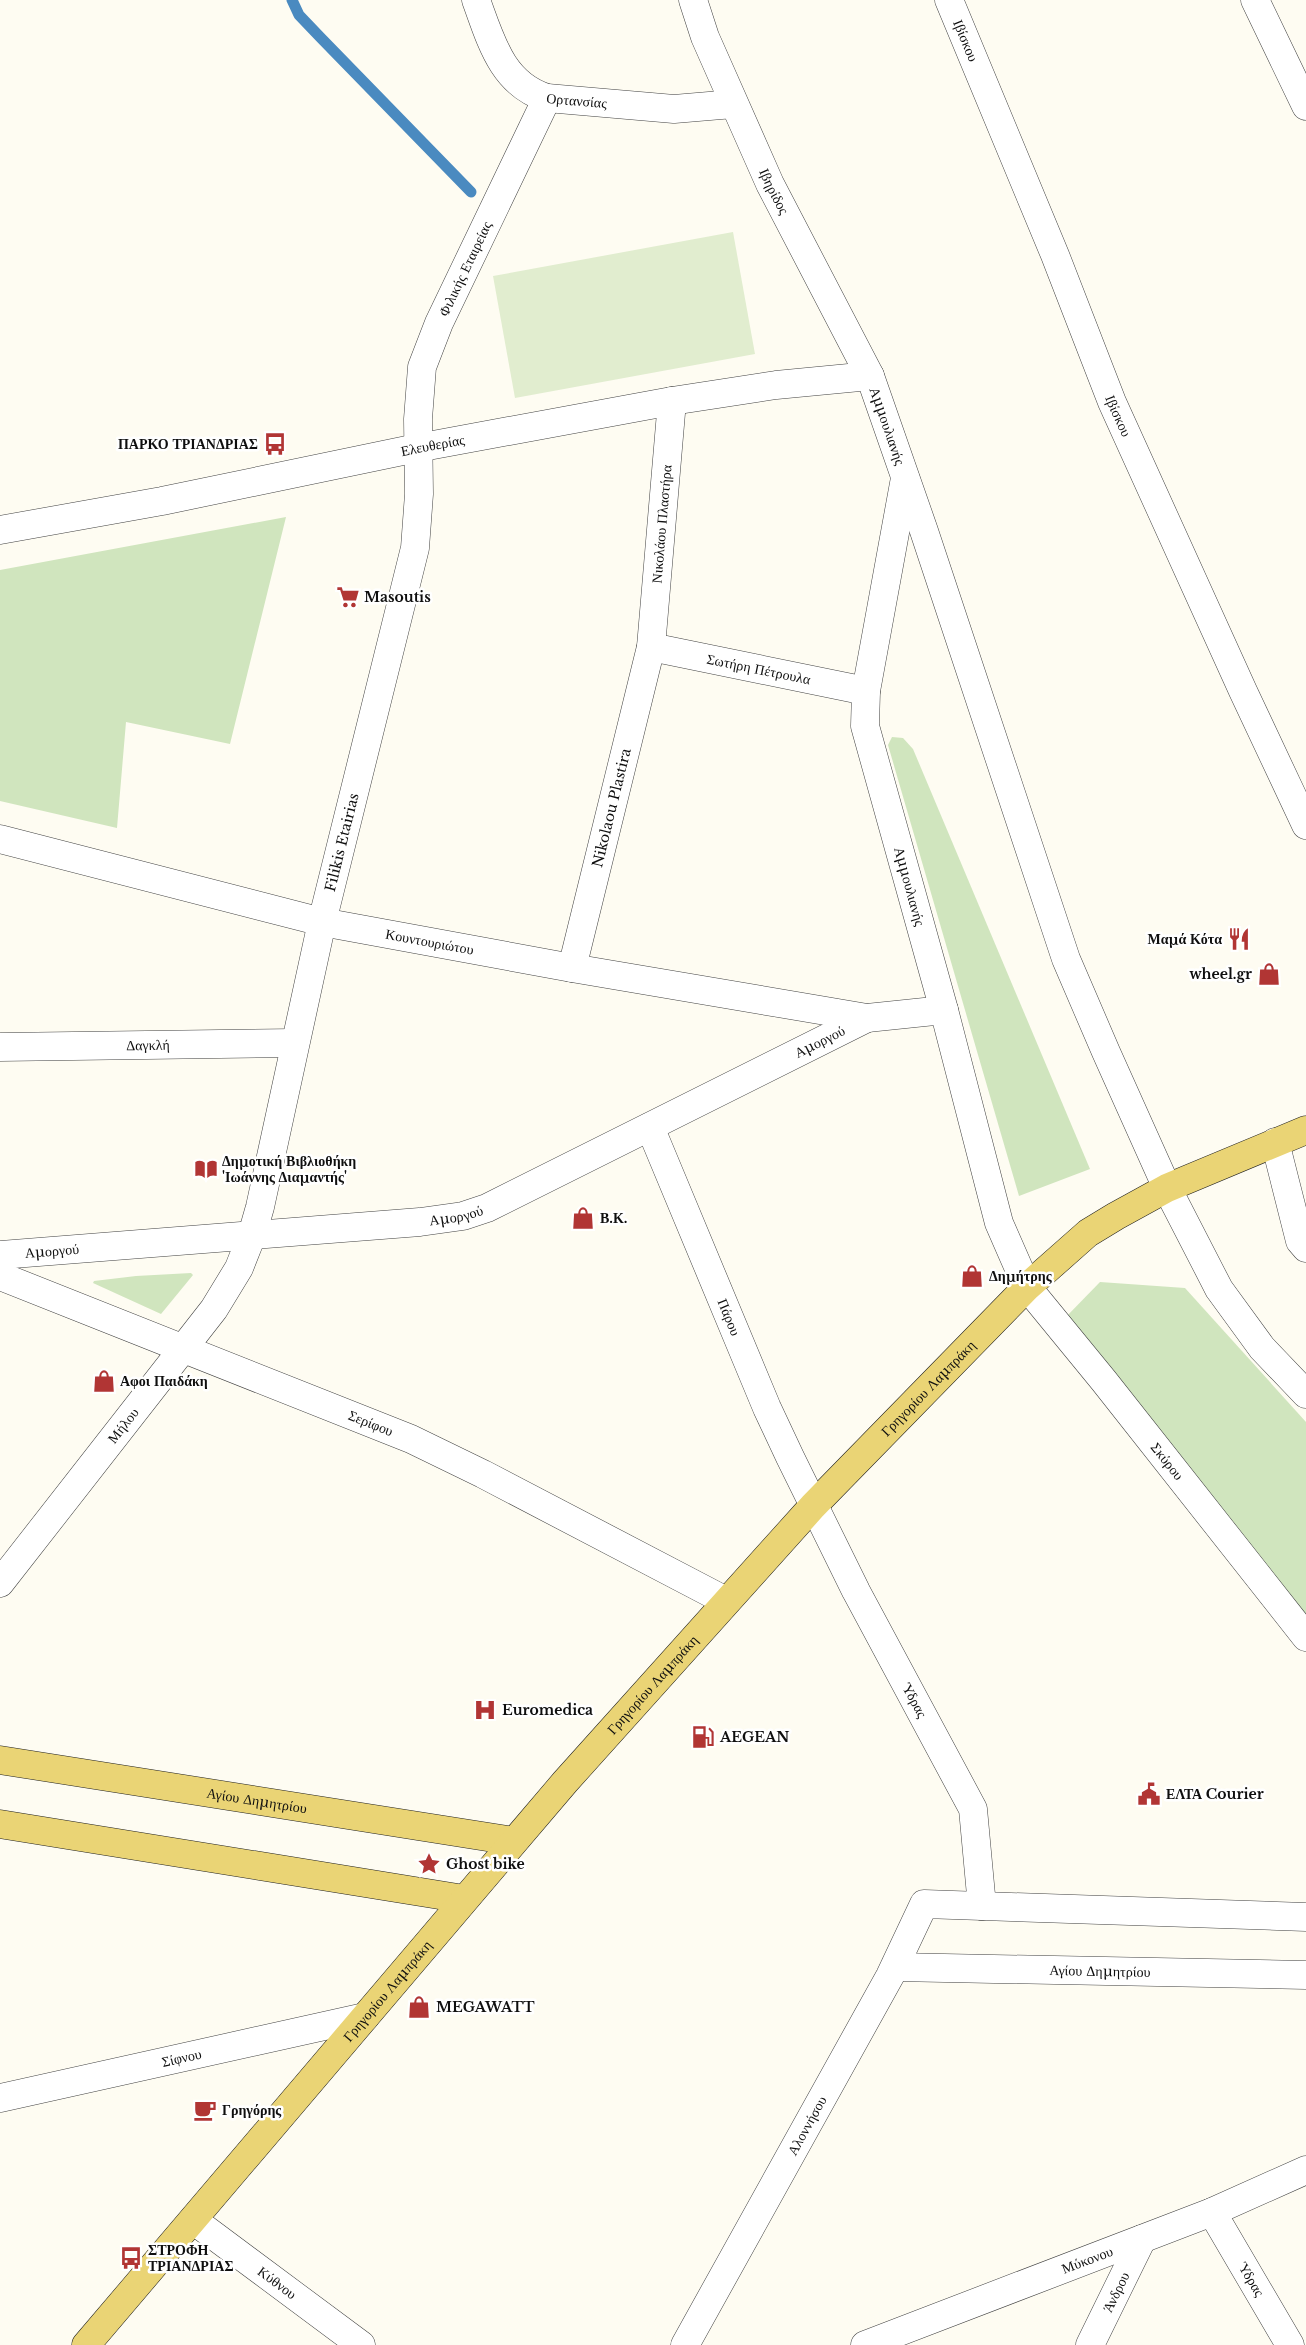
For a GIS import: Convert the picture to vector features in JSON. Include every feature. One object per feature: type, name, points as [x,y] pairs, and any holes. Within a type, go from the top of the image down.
[{"type":"main road","name":"Γρηγορίου Λαμπράκη","points":[[86,2345],[513,1841],[726,1601],[813,1506],[1026,1287],[1088,1233],[1167,1188],[1306,1130]]},
{"type":"main road","name":"Αγίου Δημητρίου","points":[[0,1760],[513,1841]]},
{"type":"main road","points":[[0,1824],[464,1899]]},
{"type":"street","name":"Ορτανσίας","points":[[476,0],[488,32],[509,73],[527,90],[547,98],[674,109],[733,104]]},
{"type":"street","name":"Ιβηρίδος","points":[[693,0],[705,38],[770,184],[870,376]]},
{"type":"street","name":"Ιβίσκου","points":[[949,0],[1055,255],[1112,402],[1306,825]]},
{"type":"street","points":[[1255,0],[1306,106]]},
{"type":"street","name":"Φιλικής Εταιρείας","points":[[417,448],[419,386],[428,349],[547,98]]},
{"type":"street","name":"Ελευθερίας","points":[[0,530],[162,501],[417,448],[672,401],[776,385],[870,376]]},
{"type":"street","name":"Αμμουλιανής","points":[[870,376],[1066,959],[1167,1188]]},
{"type":"street","name":"Νικολάου Πλαστήρα","points":[[651,647],[672,401]]},
{"type":"street","name":"Filikis Etairias","points":[[252,1235],[322,922],[409,578],[415,548],[417,518],[417,448]]},
{"type":"street","name":"Αμμουλιανής","points":[[905,476],[866,691],[865,726],[944,1010],[999,1223],[1026,1287]]},
{"type":"street","name":"Σωτήρη Πέτρουλα","points":[[651,647],[866,691]]},
{"type":"street","name":"Nikolaou Plastira","points":[[572,968],[651,647]]},
{"type":"street","name":"Κουντουριώτου","points":[[0,839],[322,922],[572,968],[867,1018]]},
{"type":"street","points":[[867,1018],[944,1010]]},
{"type":"street","name":"Αμοργού","points":[[0,1256],[420,1222],[464,1216],[487,1208],[867,1018]]},
{"type":"street","name":"Δαγκλή","points":[[0,1047],[294,1043]]},
{"type":"street","name":"Πάρου","points":[[650,1127],[768,1408],[813,1506]]},
{"type":"street","points":[[1275,1142],[1300,1241],[1306,1248]]},
{"type":"street","points":[[1167,1188],[1209,1271],[1227,1301],[1262,1348],[1306,1394]]},
{"type":"street","name":"Μήλου","points":[[0,1584],[185,1348],[232,1279],[252,1235]]},
{"type":"street","name":"Σερίφου","points":[[0,1276],[411,1439],[483,1474],[726,1601]]},
{"type":"street","name":"Σκύρου","points":[[1026,1287],[1104,1381],[1306,1637]]},
{"type":"street","name":"Ύδρας","points":[[813,1506],[889,1655],[972,1809],[982,1906]]},
{"type":"street","name":"Αλοννήσου","points":[[685,2345],[895,1967],[924,1904],[982,1906]]},
{"type":"street","points":[[982,1906],[1306,1917]]},
{"type":"street","name":"Αγίου Δημητρίου","points":[[895,1967],[1306,1975]]},
{"type":"street","name":"Σίφνου","points":[[0,2098],[365,2017]]},
{"type":"street","name":"Μύκονου","points":[[865,2345],[1212,2212],[1306,2170]]},
{"type":"street","name":"Ύδρας","points":[[1212,2212],[1290,2345]]},
{"type":"street","name":"Κύθνου","points":[[193,2220],[361,2345]]},
{"type":"street","name":"Άνδρου","points":[[1090,2345],[1142,2239]]},
{"type":"green space","points":[[733,232],[755,354],[515,398],[493,276]]},
{"type":"green space","points":[[286,517],[230,744],[126,722],[117,828],[0,801],[0,570]]},
{"type":"green space","points":[[892,737],[903,738],[913,749],[1090,1169],[1019,1196],[888,745]]},
{"type":"green space","points":[[191,1273],[193,1275],[161,1314],[93,1283],[94,1281],[136,1276]]},
{"type":"green space","points":[[1100,1282],[1185,1288],[1306,1422],[1306,1626],[1063,1320]]},
{"type":"waterway","points":[[292,0],[299,15],[471,192]]},
{"type":"place","name":"ΠΑΡΚΟ ΤΡΙΑΝΔΡΙΑΣ","points":[[275,444]]},
{"type":"place","name":"Masoutis","points":[[348,597]]},
{"type":"place","name":"Μαμά Κότα","points":[[1239,939]]},
{"type":"place","name":"wheel.gr","points":[[1269,974]]},
{"type":"place","name":"Δημοτική Βιβλιοθήκη 'Ιωάννης Διαμαντής'","points":[[206,1169]]},
{"type":"place","name":"Β.Κ.","points":[[583,1218]]},
{"type":"place","name":"Δημήτρης","points":[[972,1276]]},
{"type":"place","name":"Αφοι Παιδάκη","points":[[104,1381]]},
{"type":"place","name":"Euromedica","points":[[485,1710]]},
{"type":"place","name":"AEGEAN","points":[[703,1737]]},
{"type":"place","name":"ΕΛΤΑ Courier","points":[[1149,1794]]},
{"type":"place","name":"Ghost bike","points":[[429,1864]]},
{"type":"place","name":"MEGAWATT","points":[[419,2007]]},
{"type":"place","name":"Γρηγόρης","points":[[205,2110]]},
{"type":"place","name":"ΣΤΡΟΦΗ ΤΡΙΑΝΔΡΙΑΣ","points":[[131,2258]]}]
